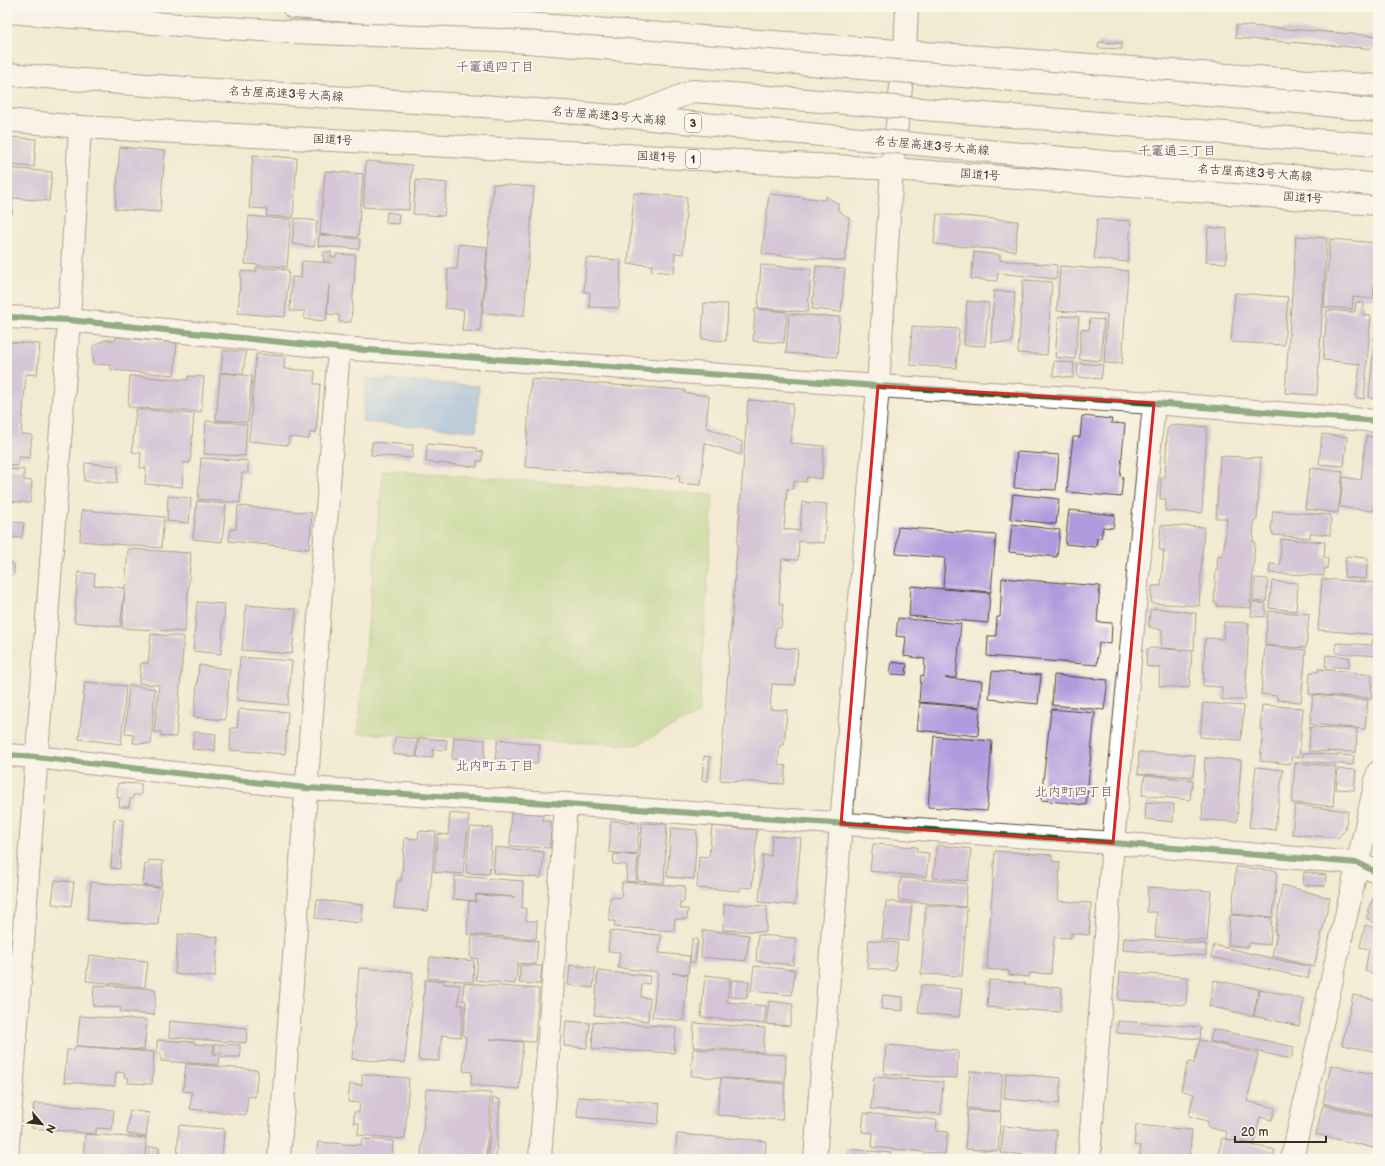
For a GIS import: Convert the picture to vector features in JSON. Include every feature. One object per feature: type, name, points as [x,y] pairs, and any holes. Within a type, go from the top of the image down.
[{"type":"main road","points":[[293,7],[1378,86]]},
{"type":"main road","points":[[815,1159],[841,824],[878,386],[892,169],[905,51],[907,7]]},
{"type":"main road","points":[[7,12],[300,32],[500,40],[1309,103],[1378,111]]},
{"type":"main road","points":[[7,21],[180,25]]},
{"type":"main road","name":"名古屋高速3号大高線","points":[[7,74],[198,89],[482,106],[630,117],[1129,164],[1378,184]]},
{"type":"main road","points":[[630,117],[693,91],[1378,145]]},
{"type":"main road","name":"国道1号","points":[[7,120],[80,127],[892,169],[1378,204]]},
{"type":"main road","points":[[7,1159],[69,320],[80,127]]},
{"type":"main road","points":[[7,317],[69,320],[339,348],[1154,404],[1378,422]]},
{"type":"main road","points":[[279,1159],[339,348]]},
{"type":"main road","points":[[1089,1159],[1113,843],[1154,404]]},
{"type":"main road","points":[[7,755],[306,788],[566,804],[1113,843],[1358,863],[1378,873]]},
{"type":"main road","points":[[1292,1159],[1378,772]]},
{"type":"main road","points":[[540,1159],[566,804]]},
{"type":"highlighted area","points":[[878,386],[1154,403],[1113,843],[841,824]]},
{"type":"green space","points":[[383,470],[713,495],[699,713],[636,745],[358,733]]},
{"type":"water","points":[[366,378],[479,386],[476,431],[362,422]]},
{"type":"building","points":[[1236,25],[1378,36],[1378,49],[1236,38]]},
{"type":"building","points":[[1099,42],[1122,43],[1122,49],[1098,48]]},
{"type":"building","points":[[7,137],[36,139],[34,167],[7,165]]},
{"type":"building","points":[[120,147],[165,151],[160,212],[115,209]]},
{"type":"building","points":[[253,155],[297,158],[293,218],[266,216],[267,209],[249,208]]},
{"type":"building","points":[[366,161],[412,165],[409,210],[363,207]]},
{"type":"building","points":[[7,168],[52,172],[49,201],[13,198],[12,214],[7,214]]},
{"type":"building","points":[[325,171],[363,174],[358,237],[320,234]]},
{"type":"building","points":[[416,180],[447,183],[444,216],[413,214]]},
{"type":"building","points":[[493,184],[534,187],[524,316],[483,313]]},
{"type":"building","points":[[634,193],[687,197],[683,254],[675,253],[674,273],[651,271],[652,265],[628,264]]},
{"type":"building","points":[[769,194],[825,200],[826,196],[838,204],[838,210],[849,218],[845,261],[762,254]]},
{"type":"building","points":[[387,212],[399,214],[398,224],[386,223]]},
{"type":"building","points":[[937,214],[1018,221],[1015,251],[934,244]]},
{"type":"building","points":[[249,216],[291,220],[287,267],[245,264]]},
{"type":"building","points":[[295,218],[317,221],[314,247],[292,244]]},
{"type":"building","points":[[1097,219],[1131,221],[1128,262],[1094,259]]},
{"type":"building","points":[[1208,227],[1227,229],[1226,263],[1206,262]]},
{"type":"building","points":[[319,235],[360,239],[359,249],[318,246]]},
{"type":"building","points":[[1296,236],[1327,238],[1317,395],[1285,393]]},
{"type":"building","points":[[1330,239],[1378,243],[1373,299],[1353,297],[1352,309],[1324,307]]},
{"type":"building","points":[[459,244],[487,247],[480,332],[462,331],[464,310],[445,308],[448,269],[457,269]]},
{"type":"building","points":[[324,252],[331,252],[331,257],[336,257],[336,254],[356,255],[351,322],[339,322],[339,315],[327,314],[329,285],[326,321],[304,319],[305,311],[290,311],[292,277],[301,278],[302,261],[331,263],[331,261],[323,261]]},
{"type":"building","points":[[974,252],[1000,255],[1000,260],[1057,265],[1056,279],[998,273],[997,281],[971,279]]},
{"type":"building","points":[[586,258],[621,260],[619,308],[589,307],[590,292],[584,292]]},
{"type":"building","points":[[761,265],[811,269],[808,312],[758,308]]},
{"type":"building","points":[[816,266],[845,269],[841,312],[812,309]]},
{"type":"building","points":[[1060,266],[1128,271],[1122,364],[1104,363],[1107,314],[1057,311]]},
{"type":"building","points":[[257,267],[289,270],[285,317],[238,313],[241,271],[256,272]]},
{"type":"building","points":[[1023,280],[1052,282],[1047,355],[1018,353]]},
{"type":"building","points":[[994,291],[1015,292],[1012,343],[991,342]]},
{"type":"building","points":[[1235,293],[1288,297],[1284,345],[1231,342]]},
{"type":"building","points":[[967,301],[989,303],[985,346],[964,345]]},
{"type":"building","points":[[1356,302],[1364,303],[1363,315],[1371,316],[1364,399],[1356,398],[1360,364],[1323,360],[1327,310],[1355,312]]},
{"type":"building","points":[[704,303],[728,304],[726,341],[702,339]]},
{"type":"building","points":[[1378,307],[1378,399],[1369,398]]},
{"type":"building","points":[[755,309],[787,312],[784,343],[753,341]]},
{"type":"building","points":[[789,314],[840,317],[837,357],[786,353]]},
{"type":"building","points":[[1059,316],[1079,317],[1075,359],[1055,357]]},
{"type":"building","points":[[1090,319],[1104,320],[1101,361],[1079,359],[1081,329],[1089,330]]},
{"type":"building","points":[[912,326],[959,329],[956,368],[910,365]]},
{"type":"building","points":[[116,337],[177,343],[174,375],[111,370],[111,365],[93,364],[93,346],[105,340],[116,340]]},
{"type":"building","points":[[7,342],[40,344],[37,375],[26,374],[21,434],[32,435],[30,458],[19,457],[18,466],[7,465]]},
{"type":"building","points":[[223,350],[246,352],[243,374],[221,372]]},
{"type":"building","points":[[256,354],[285,356],[284,369],[315,371],[314,384],[320,384],[316,433],[310,432],[309,439],[289,437],[288,445],[249,441]]},
{"type":"building","points":[[1054,361],[1074,363],[1073,378],[1053,376]]},
{"type":"building","points":[[1078,363],[1103,365],[1101,379],[1077,377]]},
{"type":"building","points":[[220,373],[252,376],[248,422],[216,420]]},
{"type":"building","points":[[130,376],[188,380],[188,376],[204,377],[201,412],[128,407]]},
{"type":"building","points":[[531,379],[685,390],[685,393],[709,396],[706,427],[742,442],[741,455],[705,443],[701,485],[679,483],[680,475],[677,475],[676,478],[525,467]]},
{"type":"building","points":[[748,400],[793,403],[790,443],[824,446],[822,479],[807,477],[806,482],[794,481],[793,489],[787,489],[784,529],[800,531],[802,502],[827,504],[824,543],[799,541],[798,560],[782,559],[779,604],[783,604],[781,628],[776,628],[775,647],[798,649],[795,685],[772,684],[770,709],[787,710],[784,745],[780,745],[778,765],[786,766],[784,784],[720,780]]},
{"type":"building","points":[[136,409],[194,414],[190,463],[184,462],[182,487],[145,484],[146,468],[140,468],[141,453],[132,452]]},
{"type":"building","points":[[1082,416],[1112,419],[1111,423],[1125,424],[1120,476],[1123,477],[1121,497],[1067,492],[1073,437],[1080,437]]},
{"type":"building","points":[[206,421],[247,424],[245,456],[204,454]]},
{"type":"building","points":[[1171,425],[1207,427],[1202,513],[1165,511],[1166,499],[1160,499],[1161,477],[1165,478],[1167,430]]},
{"type":"building","points":[[1322,434],[1347,437],[1344,466],[1319,464]]},
{"type":"building","points":[[1366,436],[1378,438],[1378,503],[1374,502],[1373,511],[1340,507],[1343,477],[1361,480]]},
{"type":"building","points":[[372,442],[413,445],[412,458],[371,455]]},
{"type":"building","points":[[427,444],[477,448],[477,451],[483,452],[482,461],[477,461],[477,467],[426,462]]},
{"type":"building","points":[[1017,452],[1059,455],[1056,490],[1014,488]]},
{"type":"building","points":[[1220,456],[1261,458],[1257,520],[1254,520],[1253,542],[1255,542],[1251,601],[1249,601],[1251,602],[1251,608],[1217,606],[1217,603],[1214,603],[1218,555],[1223,556],[1227,518],[1216,518]]},
{"type":"building","points":[[201,458],[248,461],[248,473],[242,473],[240,503],[198,499]]},
{"type":"building","points":[[85,463],[118,466],[117,483],[84,481]]},
{"type":"building","points":[[1310,468],[1343,472],[1338,513],[1305,509]]},
{"type":"building","points":[[7,469],[24,470],[24,480],[32,481],[30,503],[7,501]]},
{"type":"building","points":[[1013,494],[1059,499],[1056,524],[1010,519]]},
{"type":"building","points":[[168,496],[191,498],[189,523],[167,521]]},
{"type":"building","points":[[197,501],[226,504],[222,542],[193,539]]},
{"type":"building","points":[[238,506],[312,513],[309,549],[229,541],[231,529],[236,529]]},
{"type":"building","points":[[82,510],[164,517],[161,548],[80,541]]},
{"type":"building","points":[[1069,510],[1115,515],[1113,528],[1103,527],[1101,538],[1097,538],[1096,547],[1065,544]]},
{"type":"building","points":[[1273,511],[1331,515],[1330,535],[1310,533],[1310,538],[1273,535],[1273,532],[1271,532]]},
{"type":"building","points":[[9,522],[24,523],[22,538],[7,537]]},
{"type":"building","points":[[1012,524],[1060,530],[1057,557],[1009,552]]},
{"type":"building","points":[[1161,525],[1204,527],[1199,606],[1151,603],[1152,586],[1161,586],[1164,550],[1159,550]]},
{"type":"building","points":[[898,527],[996,535],[991,592],[943,588],[945,558],[896,554]]},
{"type":"building","points":[[1281,539],[1325,542],[1324,557],[1328,558],[1327,569],[1324,569],[1324,576],[1269,573],[1270,564],[1280,565]]},
{"type":"building","points":[[128,549],[191,553],[185,632],[122,628]]},
{"type":"building","points":[[1346,556],[1368,558],[1366,579],[1344,577]]},
{"type":"building","points":[[7,561],[13,563],[14,565],[13,575],[7,576]]},
{"type":"building","points":[[78,572],[95,574],[94,585],[125,588],[120,627],[74,622]]},
{"type":"building","points":[[1002,578],[1100,586],[1097,622],[1112,623],[1111,644],[1099,643],[1097,665],[987,656],[988,636],[996,636],[997,617],[1000,617]]},
{"type":"building","points":[[1255,578],[1268,579],[1266,602],[1253,601]]},
{"type":"building","points":[[1322,579],[1378,583],[1378,635],[1318,630]]},
{"type":"building","points":[[1272,581],[1298,583],[1296,611],[1269,608]]},
{"type":"building","points":[[911,586],[990,593],[988,623],[909,616]]},
{"type":"building","points":[[197,602],[225,604],[221,654],[193,651]]},
{"type":"building","points":[[1252,602],[1266,604],[1265,617],[1251,616]]},
{"type":"building","points":[[246,605],[296,609],[292,654],[242,650]]},
{"type":"building","points":[[1154,608],[1196,613],[1194,650],[1161,648],[1162,630],[1149,627],[1150,610],[1154,610]]},
{"type":"building","points":[[1268,611],[1309,614],[1306,648],[1265,645]]},
{"type":"building","points":[[898,618],[961,624],[956,678],[945,678],[982,681],[980,707],[919,702],[921,675],[924,676],[925,659],[904,656],[906,637],[896,636]]},
{"type":"building","points":[[7,622],[9,625],[9,631],[7,635]]},
{"type":"building","points":[[1224,622],[1249,623],[1245,700],[1222,700],[1222,687],[1203,686],[1205,638],[1223,639]]},
{"type":"building","points":[[151,634],[184,637],[176,737],[161,736],[161,732],[154,732],[159,685],[139,683],[141,663],[148,663]]},
{"type":"building","points":[[1373,638],[1378,638],[1378,656],[1336,653],[1336,643],[1372,645]]},
{"type":"building","points":[[1265,646],[1306,650],[1301,702],[1277,700],[1277,696],[1261,694]]},
{"type":"building","points":[[1154,648],[1192,651],[1189,688],[1159,686],[1160,668],[1146,666],[1147,649]]},
{"type":"building","points":[[1326,655],[1349,657],[1349,668],[1325,666]]},
{"type":"building","points":[[240,657],[292,661],[288,705],[237,700]]},
{"type":"building","points":[[892,662],[907,664],[906,675],[890,674]]},
{"type":"building","points":[[199,665],[230,669],[225,720],[194,717]]},
{"type":"building","points":[[7,669],[11,670],[9,695],[7,695]]},
{"type":"building","points":[[1318,669],[1356,672],[1356,674],[1372,674],[1371,698],[1309,694],[1310,672],[1319,672]]},
{"type":"building","points":[[992,671],[1041,675],[1038,704],[989,699]]},
{"type":"building","points":[[1054,675],[1108,680],[1104,710],[1052,705]]},
{"type":"building","points":[[85,682],[126,686],[121,744],[79,739]]},
{"type":"building","points":[[129,685],[155,689],[151,744],[133,743],[134,735],[125,734]]},
{"type":"building","points":[[1313,695],[1368,700],[1365,729],[1310,724]]},
{"type":"building","points":[[920,703],[980,708],[978,736],[917,730]]},
{"type":"building","points":[[1203,703],[1244,706],[1241,740],[1200,737]]},
{"type":"building","points":[[1262,705],[1303,708],[1299,757],[1291,757],[1291,764],[1260,761],[1263,729],[1260,729]]},
{"type":"building","points":[[239,709],[288,712],[285,754],[230,750],[231,728],[237,728]]},
{"type":"building","points":[[1051,709],[1095,713],[1086,805],[1041,800]]},
{"type":"building","points":[[1310,727],[1357,729],[1356,752],[1309,751]]},
{"type":"building","points":[[194,732],[216,734],[215,751],[192,749]]},
{"type":"building","points":[[934,736],[992,741],[987,811],[928,807]]},
{"type":"building","points":[[395,737],[417,739],[416,757],[393,754]]},
{"type":"building","points":[[454,737],[485,740],[484,762],[452,759]]},
{"type":"building","points":[[419,738],[447,740],[446,750],[433,749],[432,758],[417,757]]},
{"type":"building","points":[[498,739],[540,745],[537,764],[495,759]]},
{"type":"building","points":[[1139,752],[1195,755],[1193,777],[1138,774]]},
{"type":"building","points":[[1303,753],[1354,756],[1353,765],[1302,761]]},
{"type":"building","points":[[704,756],[710,757],[708,781],[702,780]]},
{"type":"building","points":[[1205,758],[1241,760],[1237,822],[1202,820]]},
{"type":"building","points":[[1295,763],[1336,766],[1333,806],[1292,803]]},
{"type":"building","points":[[1256,767],[1283,770],[1275,830],[1249,827]]},
{"type":"building","points":[[1338,769],[1356,770],[1354,790],[1336,789]]},
{"type":"building","points":[[1145,775],[1193,780],[1190,800],[1142,795]]},
{"type":"building","points":[[118,783],[141,784],[141,795],[133,795],[133,799],[130,799],[129,807],[119,807],[120,798],[117,798]]},
{"type":"building","points":[[1146,802],[1174,804],[1173,822],[1145,819]]},
{"type":"building","points":[[1295,805],[1348,811],[1345,830],[1338,838],[1292,834]]},
{"type":"building","points":[[511,812],[543,814],[543,821],[551,821],[550,848],[510,846]]},
{"type":"building","points":[[450,813],[469,815],[463,874],[434,872],[438,834],[448,835]]},
{"type":"building","points":[[114,819],[123,820],[120,869],[111,868]]},
{"type":"building","points":[[611,821],[639,823],[637,855],[609,852]]},
{"type":"building","points":[[642,823],[667,824],[664,883],[638,881]]},
{"type":"building","points":[[712,826],[757,830],[752,888],[741,887],[740,891],[697,888],[699,856],[709,857]]},
{"type":"building","points":[[470,827],[492,828],[489,874],[466,873]]},
{"type":"building","points":[[671,828],[697,830],[694,879],[667,877]]},
{"type":"building","points":[[419,831],[436,832],[428,911],[394,908],[397,881],[401,881],[405,838],[418,839]]},
{"type":"building","points":[[772,836],[801,838],[795,905],[759,902],[763,855],[771,856]]},
{"type":"building","points":[[873,844],[917,847],[917,852],[929,853],[926,877],[870,871]]},
{"type":"building","points":[[937,845],[971,849],[968,881],[933,878]]},
{"type":"building","points":[[495,847],[544,852],[541,878],[493,873]]},
{"type":"building","points":[[995,851],[1052,855],[1052,861],[1060,862],[1058,901],[1091,903],[1089,935],[1071,933],[1071,938],[1054,937],[1051,974],[1030,973],[1029,977],[1009,975],[1009,971],[987,969]]},
{"type":"building","points":[[614,854],[638,856],[636,882],[626,881],[627,865],[613,864]]},
{"type":"building","points":[[149,860],[163,861],[161,887],[143,885],[145,864],[148,864]]},
{"type":"building","points":[[1236,867],[1277,871],[1273,917],[1232,914]]},
{"type":"building","points":[[1304,872],[1326,875],[1325,886],[1303,885]]},
{"type":"building","points":[[455,876],[523,881],[522,908],[526,908],[526,921],[537,921],[536,939],[467,934],[469,901],[476,902],[476,895],[515,897],[476,894],[475,901],[453,899]]},
{"type":"building","points":[[901,877],[967,884],[965,907],[898,900]]},
{"type":"building","points":[[55,880],[74,882],[71,906],[52,904]]},
{"type":"building","points":[[91,882],[161,888],[158,925],[87,920]]},
{"type":"building","points":[[622,882],[685,886],[684,902],[680,902],[680,909],[688,909],[687,919],[675,919],[674,931],[614,927],[615,921],[609,921],[610,897],[621,898]]},
{"type":"building","points":[[1282,885],[1330,898],[1314,967],[1272,956],[1277,934],[1275,934]]},
{"type":"building","points":[[1148,887],[1211,891],[1207,941],[1155,937],[1157,912],[1147,912]]},
{"type":"building","points":[[1378,890],[1378,925],[1366,918],[1369,912],[1367,911]]},
{"type":"building","points":[[317,900],[363,905],[361,923],[315,918]]},
{"type":"building","points":[[886,901],[912,904],[908,941],[882,939]]},
{"type":"building","points":[[724,904],[767,906],[766,932],[723,930]]},
{"type":"building","points":[[926,905],[967,908],[962,976],[921,974]]},
{"type":"building","points":[[1230,915],[1272,918],[1270,945],[1249,943],[1249,947],[1228,945]]},
{"type":"building","points":[[1365,925],[1378,928],[1378,974],[1365,971],[1369,949],[1360,947]]},
{"type":"building","points":[[703,930],[749,935],[746,961],[701,957]]},
{"type":"building","points":[[610,931],[661,935],[659,953],[690,956],[688,974],[672,973],[688,975],[683,1021],[652,1017],[658,972],[618,968],[620,952],[608,951]]},
{"type":"building","points":[[178,934],[218,937],[215,977],[175,974]]},
{"type":"building","points":[[758,935],[796,938],[793,965],[756,961]]},
{"type":"building","points":[[472,936],[538,941],[536,964],[518,963],[515,984],[476,980],[478,959],[470,958]]},
{"type":"building","points":[[1124,938],[1206,944],[1206,956],[1123,950]]},
{"type":"building","points":[[692,939],[698,939],[695,962],[690,962]]},
{"type":"building","points":[[869,940],[898,943],[895,971],[867,968]]},
{"type":"building","points":[[1214,945],[1310,967],[1308,978],[1211,957]]},
{"type":"building","points":[[89,955],[148,961],[145,987],[86,981]]},
{"type":"building","points":[[430,957],[474,961],[473,982],[428,978]]},
{"type":"building","points":[[520,965],[542,966],[540,984],[519,983]]},
{"type":"building","points":[[570,965],[595,968],[593,988],[568,985]]},
{"type":"building","points":[[754,966],[795,970],[792,995],[751,991]]},
{"type":"building","points":[[359,968],[413,972],[405,1063],[352,1059]]},
{"type":"building","points":[[598,971],[650,976],[649,984],[642,983],[641,997],[650,998],[648,1021],[594,1015]]},
{"type":"building","points":[[1120,972],[1188,977],[1186,1005],[1118,1000]]},
{"type":"building","points":[[705,975],[730,978],[727,1002],[766,1006],[764,1024],[701,1017]]},
{"type":"building","points":[[425,980],[444,981],[444,984],[460,985],[458,1005],[463,1005],[461,1037],[442,1035],[439,1061],[418,1060]]},
{"type":"building","points":[[732,980],[749,981],[747,998],[730,997]]},
{"type":"building","points":[[989,980],[1062,988],[1060,1012],[987,1007]]},
{"type":"building","points":[[1214,980],[1259,989],[1253,1016],[1209,1006]]},
{"type":"building","points":[[464,983],[539,989],[535,1042],[490,1039],[523,1042],[519,1089],[471,1085],[472,1072],[463,1071],[466,1037],[463,1036],[466,1001],[463,1000]]},
{"type":"building","points":[[94,985],[156,989],[154,1015],[120,1012],[121,1008],[93,1006]]},
{"type":"building","points":[[921,985],[962,989],[959,1017],[918,1013]]},
{"type":"building","points":[[1260,989],[1304,999],[1299,1026],[1254,1016]]},
{"type":"building","points":[[883,995],[903,997],[903,1011],[881,1009]]},
{"type":"building","points":[[1353,995],[1378,1000],[1378,1052],[1342,1045]]},
{"type":"building","points":[[769,1001],[793,1004],[790,1026],[766,1024]]},
{"type":"building","points":[[80,1016],[147,1020],[144,1050],[77,1046]]},
{"type":"building","points":[[170,1021],[247,1028],[246,1043],[169,1037]]},
{"type":"building","points":[[566,1021],[590,1023],[587,1048],[564,1046]]},
{"type":"building","points":[[1118,1021],[1201,1027],[1200,1039],[1117,1033]]},
{"type":"building","points":[[593,1022],[676,1027],[674,1053],[592,1049]]},
{"type":"building","points":[[694,1023],[765,1028],[763,1052],[693,1047]]},
{"type":"building","points":[[1213,1029],[1294,1047],[1291,1059],[1210,1041]]},
{"type":"building","points":[[157,1040],[195,1042],[195,1044],[214,1045],[213,1054],[220,1055],[219,1065],[161,1061],[161,1054],[157,1054]]},
{"type":"building","points":[[1200,1040],[1258,1054],[1247,1101],[1275,1108],[1272,1120],[1260,1117],[1254,1144],[1226,1139],[1227,1132],[1207,1127],[1208,1121],[1189,1116],[1194,1094],[1181,1090],[1188,1062],[1194,1063]]},
{"type":"building","points":[[215,1044],[240,1045],[240,1057],[222,1057],[222,1053],[215,1053]]},
{"type":"building","points":[[886,1045],[958,1051],[957,1078],[884,1074]]},
{"type":"building","points":[[75,1046],[154,1052],[152,1084],[128,1083],[129,1078],[124,1077],[125,1073],[116,1072],[115,1086],[64,1082],[67,1050],[74,1050]]},
{"type":"building","points":[[693,1049],[786,1055],[785,1082],[691,1076]]},
{"type":"building","points":[[186,1064],[258,1070],[255,1097],[248,1096],[246,1115],[190,1109],[192,1092],[183,1091]]},
{"type":"building","points":[[1331,1065],[1378,1075],[1378,1116],[1323,1103]]},
{"type":"building","points":[[970,1071],[1003,1074],[1000,1111],[967,1108]]},
{"type":"building","points":[[1006,1073],[1061,1078],[1059,1104],[1004,1099]]},
{"type":"building","points":[[362,1074],[409,1078],[405,1139],[358,1135],[359,1123],[354,1123],[354,1112],[359,1112],[360,1103],[348,1102],[350,1084],[362,1085]]},
{"type":"building","points":[[874,1077],[943,1082],[941,1114],[871,1109]]},
{"type":"building","points":[[721,1078],[785,1084],[782,1120],[717,1115]]},
{"type":"building","points":[[426,1089],[491,1093],[486,1159],[421,1159]]},
{"type":"building","points":[[578,1097],[660,1103],[658,1124],[577,1117]]},
{"type":"building","points":[[493,1098],[500,1099],[496,1157],[488,1156]]},
{"type":"building","points":[[34,1103],[114,1110],[112,1129],[96,1128],[96,1134],[32,1128]]},
{"type":"building","points":[[1323,1105],[1378,1118],[1378,1149],[1316,1134]]},
{"type":"building","points":[[130,1110],[149,1113],[146,1137],[127,1134]]},
{"type":"building","points":[[968,1110],[1001,1112],[998,1151],[965,1149]]},
{"type":"building","points":[[864,1113],[937,1120],[936,1131],[948,1132],[945,1154],[872,1147],[873,1133],[862,1132]]},
{"type":"building","points":[[179,1125],[224,1129],[222,1159],[177,1159]]},
{"type":"building","points":[[1136,1125],[1192,1130],[1189,1159],[1139,1159],[1141,1146],[1134,1145]]},
{"type":"building","points":[[1003,1126],[1057,1130],[1055,1157],[1001,1153]]},
{"type":"building","points":[[85,1134],[146,1138],[145,1159],[83,1159]]},
{"type":"building","points":[[677,1134],[766,1141],[765,1159],[675,1159]]},
{"type":"building","points":[[1222,1138],[1275,1150],[1273,1159],[1217,1159]]},
{"type":"building","points":[[362,1139],[393,1141],[392,1158],[364,1155],[364,1159],[317,1159],[318,1142],[361,1145]]},
{"type":"building","points":[[149,1147],[159,1147],[159,1159],[149,1159]]},
{"type":"building","points":[[848,1149],[891,1153],[890,1159],[847,1159]]},
{"type":"building","points":[[922,1155],[947,1157],[947,1159],[921,1159]]},
{"type":"cycle path","points":[[7,317],[69,320],[339,348],[878,386],[1154,403],[1378,421]]},
{"type":"cycle path","points":[[7,755],[306,788],[566,804],[1113,843],[1358,863],[1378,873]]},
{"type":"district","name":"千竈通四丁目","points":[[495,67]]},
{"type":"district","name":"千竈通三丁目","points":[[1177,151]]},
{"type":"district","name":"北内町五丁目","points":[[495,766]]},
{"type":"district","name":"北内町四丁目","points":[[1074,792]]}]
